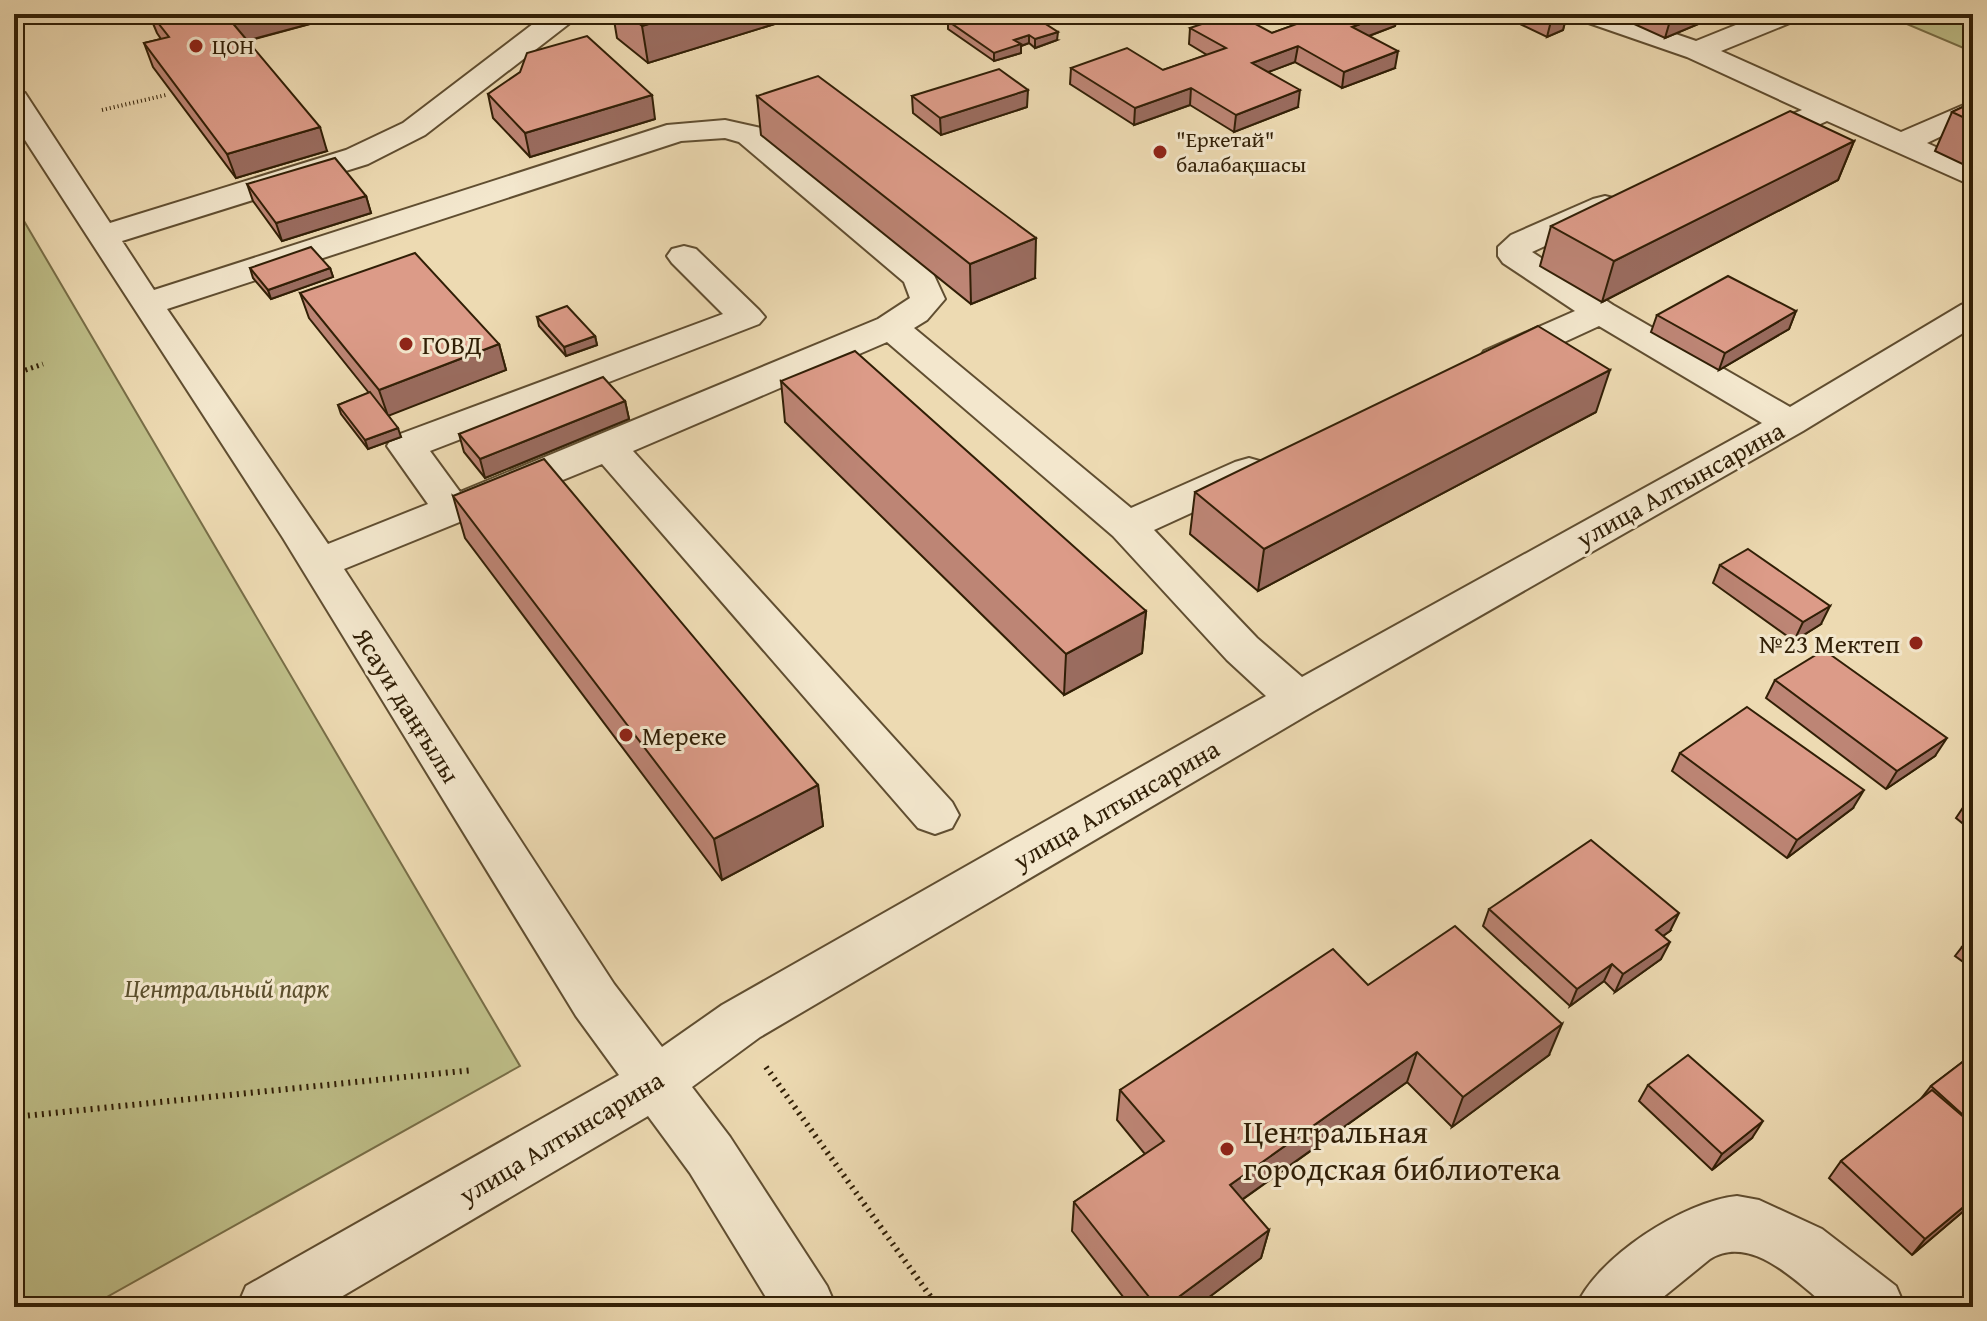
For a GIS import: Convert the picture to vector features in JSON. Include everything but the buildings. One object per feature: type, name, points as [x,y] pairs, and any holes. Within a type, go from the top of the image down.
[{"type":"street","points":[[1590,14],[1697,51],[1973,176]]},
{"type":"street","points":[[1697,51],[1787,14]]},
{"type":"street","points":[[102,236],[357,157],[396,140],[563,15]]},
{"type":"street","name":"Ясауи даңғылы","points":[[14,99],[318,564],[595,1000],[710,1155],[806,1307]]},
{"type":"street","points":[[1901,144],[1973,110]]},
{"type":"street","points":[[1724,154],[1824,111]]},
{"type":"street","points":[[146,304],[663,136],[704,128],[750,135],[920,278],[928,299],[915,313],[891,327],[608,447],[318,564]]},
{"type":"street","points":[[1638,192],[1515,247],[1515,256],[1601,312],[1790,423]]},
{"type":"street","points":[[452,509],[406,446],[747,317],[684,256]]},
{"type":"street","points":[[1472,370],[1601,312]]},
{"type":"street","name":"улица Алтынсарина","points":[[267,1307],[657,1082],[741,1021],[1298,699],[1790,423],[1973,312]]},
{"type":"street","points":[[891,327],[1127,526],[1242,649],[1298,699]]},
{"type":"street","points":[[608,447],[935,815]]},
{"type":"street","points":[[1127,526],[1285,454]]},
{"type":"street","points":[[1606,1307],[1690,1239],[1713,1226],[1737,1224],[1759,1229],[1798,1248],[1875,1307]]},
{"type":"path","points":[[102,110],[166,95]]},
{"type":"path","points":[[14,374],[43,364]]},
{"type":"path","points":[[763,1062],[938,1307]]},
{"type":"path","points":[[14,1117],[473,1070]]},
{"type":"green space","points":[[1920,14],[1973,14],[1973,52],[1902,22]]},
{"type":"green space","name":"Центральный парк","points":[[14,204],[520,1066],[89,1307],[14,1307]]},
{"type":"place","name":"ЦОН","points":[[196,46]]},
{"type":"place","name":"\"Еркетай\" балабақшасы","points":[[1160,152]]},
{"type":"place","name":"ГОВД","points":[[406,344]]},
{"type":"place","name":"№23 Мектеп","points":[[1916,643]]},
{"type":"place","name":"Мереке","points":[[626,735]]},
{"type":"place","name":"Центральная городская библиотека","points":[[1227,1149]]}]
